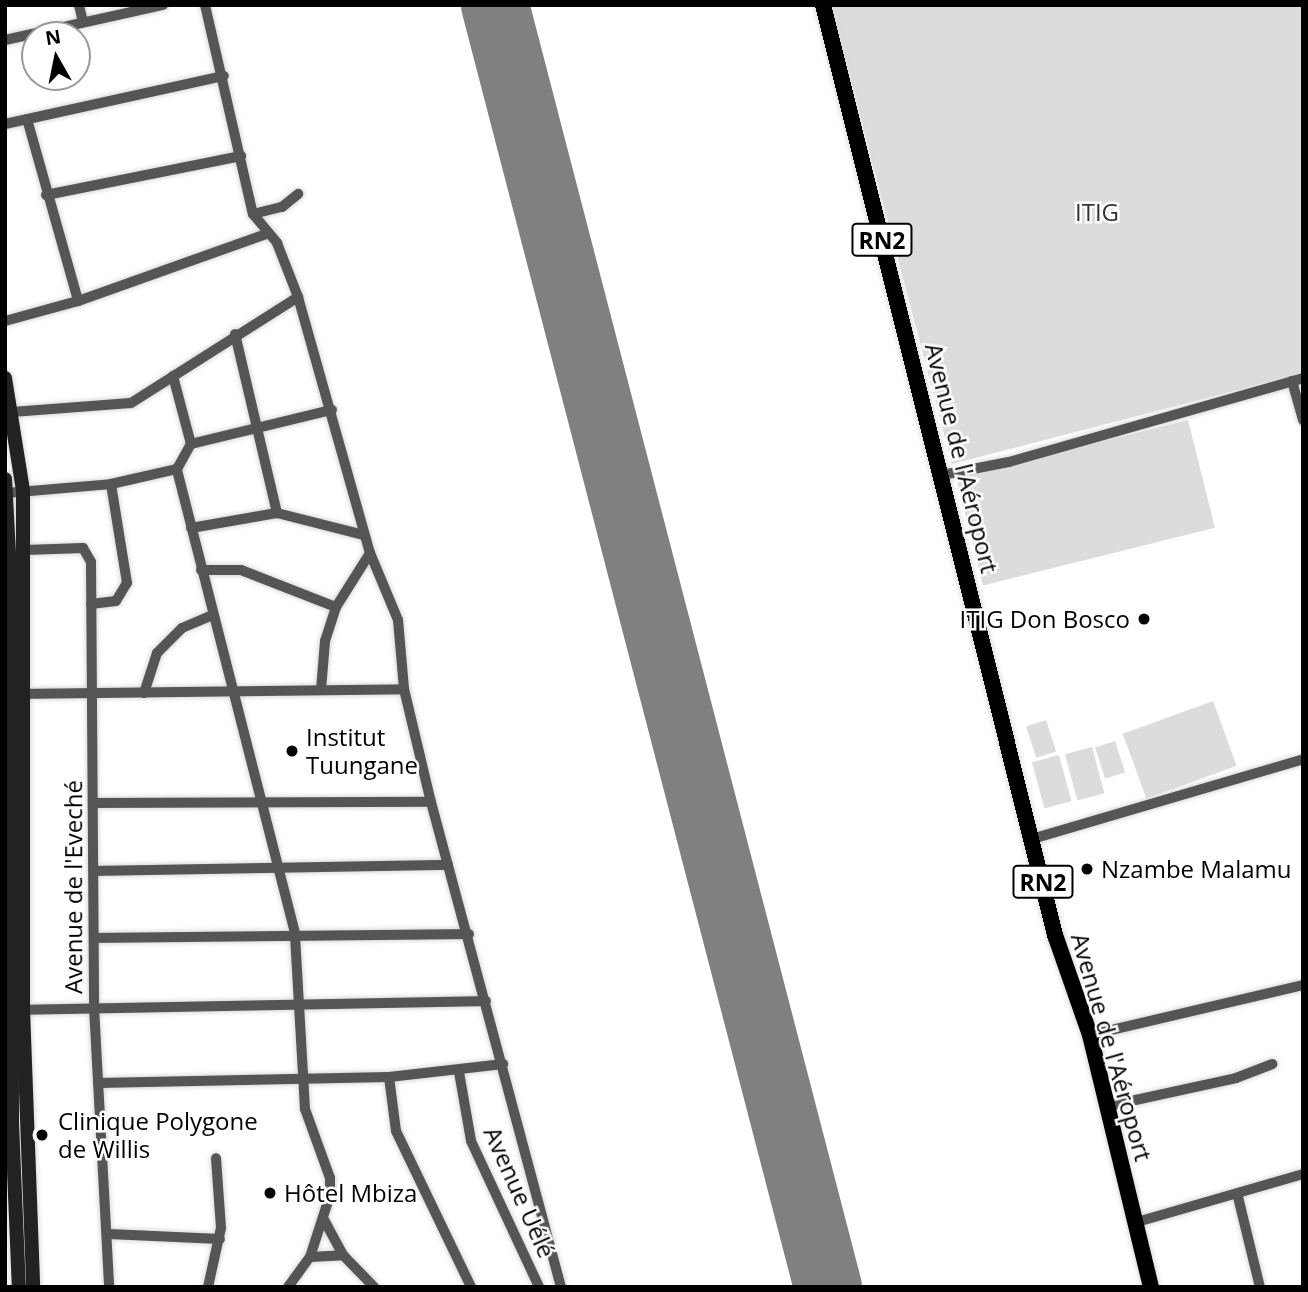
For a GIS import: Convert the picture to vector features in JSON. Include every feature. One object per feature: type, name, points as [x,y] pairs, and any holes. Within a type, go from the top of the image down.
[{"type":"highway","name":"Avenue de l'Aéroport","points":[[823,5],[1055,935],[1090,1035],[1137,1222],[1150,1287]]},
{"type":"main road","points":[[5,378],[23,491],[24,550],[13,589],[7,802],[19,1287]]},
{"type":"main road","points":[[6,486],[13,589],[26,694],[25,802],[13,1011]]},
{"type":"main road","points":[[14,1123],[33,1287]]},
{"type":"street","points":[[88,21],[163,5]]},
{"type":"street","points":[[205,5],[224,76],[253,214],[266,234],[277,243],[298,297],[332,410],[364,535],[398,620],[404,689],[431,802],[561,1287]]},
{"type":"street","points":[[5,124],[224,76]]},
{"type":"street","points":[[27,119],[46,195],[78,301]]},
{"type":"street","points":[[46,195],[241,156]]},
{"type":"street","points":[[253,214],[282,207],[298,194]]},
{"type":"street","points":[[5,321],[78,301],[266,234]]},
{"type":"street","points":[[12,412],[120,407],[298,297]]},
{"type":"street","points":[[236,334],[261,431],[276,513]]},
{"type":"street","points":[[173,376],[191,444],[177,469],[257,802],[295,933],[302,1004],[301,1079],[306,1120],[330,1178],[323,1218],[310,1257],[288,1287]]},
{"type":"street","points":[[942,475],[1009,462],[1297,380],[1303,420]]},
{"type":"street","points":[[191,444],[261,431],[332,410]]},
{"type":"street","points":[[6,486],[23,491],[111,484],[177,469]]},
{"type":"street","points":[[91,604],[116,601],[127,583],[111,484]]},
{"type":"street","points":[[191,528],[276,513],[364,535]]},
{"type":"street","name":"Avenue de l'Eveché","points":[[24,550],[88,550],[96,871],[94,1007],[109,1234],[109,1287]]},
{"type":"street","points":[[321,690],[325,641],[336,607],[370,553]]},
{"type":"street","points":[[201,570],[241,570],[336,607]]},
{"type":"street","points":[[144,693],[157,653],[182,628],[212,615]]},
{"type":"street","points":[[8,695],[404,689]]},
{"type":"street","points":[[1032,839],[1303,760]]},
{"type":"street","points":[[7,802],[25,802]]},
{"type":"street","points":[[95,803],[431,802]]},
{"type":"street","points":[[96,871],[448,865]]},
{"type":"street","points":[[95,938],[295,933],[468,934]]},
{"type":"street","points":[[1090,1035],[1303,985]]},
{"type":"street","points":[[13,1011],[94,1007],[486,1001]]},
{"type":"street","points":[[98,1083],[389,1077],[459,1072],[503,1064]]},
{"type":"street","points":[[1108,1107],[1236,1078],[1272,1065]]},
{"type":"street","name":"Avenue Uélé","points":[[459,1072],[471,1141],[539,1287]]},
{"type":"street","points":[[389,1077],[396,1131],[471,1287]]},
{"type":"street","points":[[208,1287],[220,1239],[216,1158]]},
{"type":"street","points":[[1137,1222],[1238,1197],[1303,1174]]},
{"type":"street","points":[[1238,1197],[1260,1287]]},
{"type":"street","points":[[323,1218],[343,1255],[374,1287]]},
{"type":"street","points":[[109,1234],[220,1239]]},
{"type":"street","points":[[310,1257],[343,1255]]},
{"type":"green space","name":"ITIG","points":[[831,5],[1303,5],[1303,373],[952,464]]},
{"type":"green space","points":[[1188,420],[1215,528],[983,586],[956,478]]},
{"type":"green space","points":[[1213,701],[1237,766],[1146,799],[1123,734]]},
{"type":"green space","points":[[1046,720],[1056,751],[1036,758],[1026,726]]},
{"type":"green space","points":[[1115,741],[1125,772],[1105,779],[1095,747]]},
{"type":"green space","points":[[1092,747],[1104,793],[1077,801],[1065,754]]},
{"type":"green space","points":[[1059,755],[1071,801],[1044,809],[1032,762]]},
{"type":"runway","points":[[495,5],[828,1287]]},
{"type":"place","name":"ITIG Don Bosco","points":[[1144,619]]},
{"type":"place","name":"Institut Tuungane","points":[[292,751]]},
{"type":"place","name":"Nzambe Malamu","points":[[1087,869]]},
{"type":"place","name":"Clinique Polygone de Willis","points":[[42,1135]]},
{"type":"place","name":"Hôtel Mbiza","points":[[270,1193]]}]
